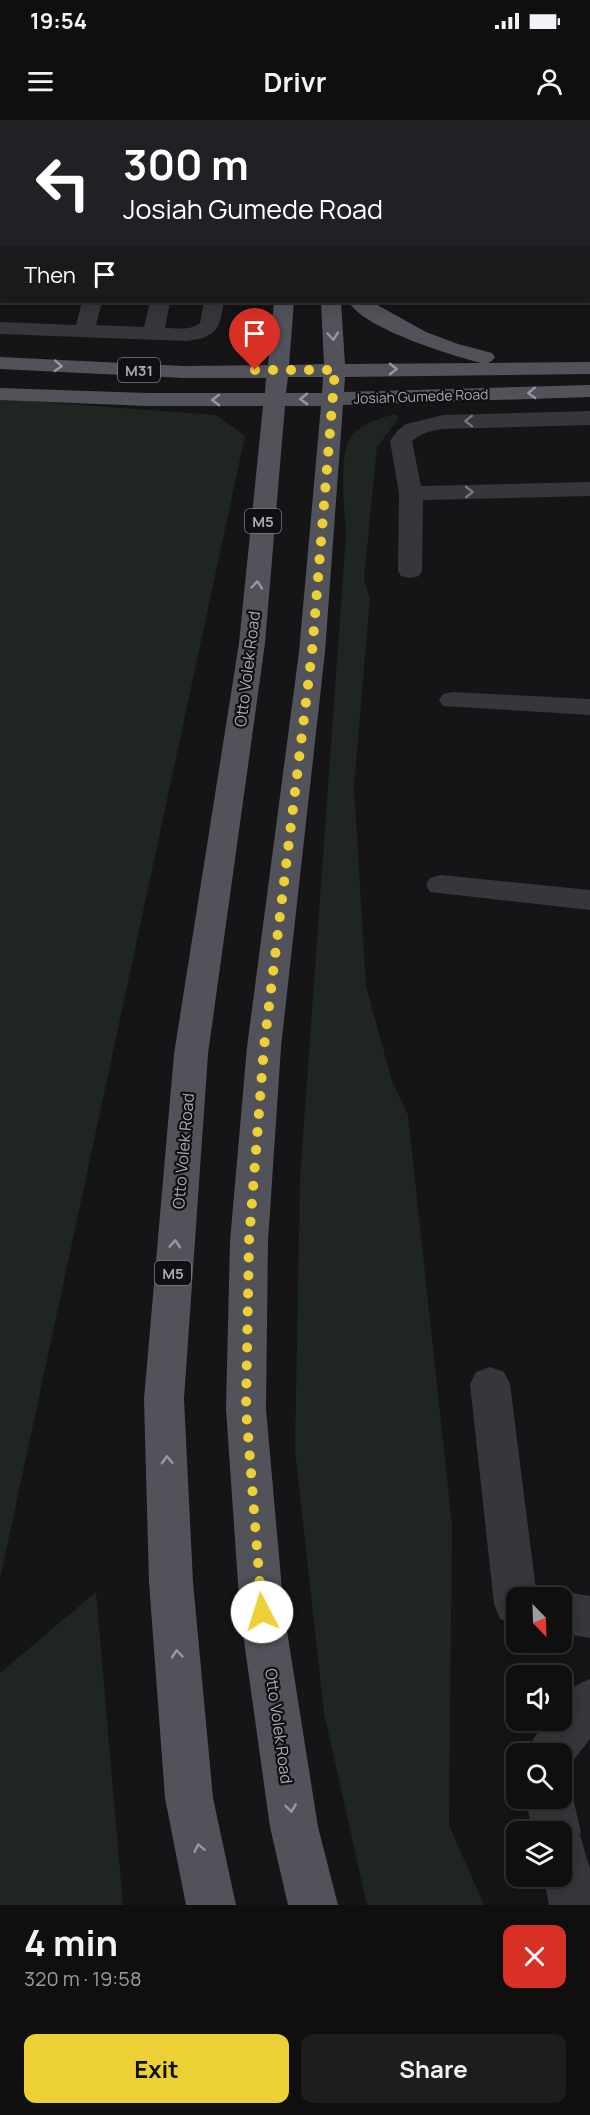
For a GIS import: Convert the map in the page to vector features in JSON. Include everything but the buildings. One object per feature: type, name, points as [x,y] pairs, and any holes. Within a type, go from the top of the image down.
[{"type":"main road","name":"M5","points":[[274,399],[284,303]]},
{"type":"main road","name":"Otto Volek Road","points":[[313,1905],[294,1827],[262,1612],[246,1409],[249,1241],[264,1047],[312,652],[334,384],[331,303]]},
{"type":"main road","points":[[360,303],[392,325],[434,343],[472,355],[541,368]]},
{"type":"main road","name":"Josiah Gumede Road","points":[[8,363],[184,372],[278,370],[334,384],[590,391]]},
{"type":"main road","name":"Josiah Gumede Road","points":[[0,394],[153,400],[274,399],[334,384],[541,368],[590,368]]},
{"type":"main road","name":"Otto Volek Road","points":[[211,1905],[189,1798],[171,1582],[164,1399],[191,1054],[252,643],[274,399]]},
{"type":"lane","points":[[84,332],[92,303]]},
{"type":"lane","points":[[153,334],[160,303]]},
{"type":"lane","points":[[0,328],[187,335],[206,330],[210,325],[214,303]]},
{"type":"lane","points":[[8,363],[38,331]]},
{"type":"lane","points":[[410,571],[411,493],[401,441],[406,433],[422,426],[443,422],[590,418]]},
{"type":"lane","points":[[411,493],[590,489]]},
{"type":"lane","points":[[453,700],[590,707]]},
{"type":"lane","points":[[441,885],[590,900]]},
{"type":"lane","points":[[490,1384],[514,1587]]},
{"type":"lane","points":[[572,1614],[590,1617]]},
{"type":"lane","points":[[558,1743],[590,1701]]},
{"type":"lane","points":[[570,1887],[574,1905]]},
{"type":"shaded area","points":[[0,399],[216,415],[245,436],[0,1579]]},
{"type":"shaded area","points":[[395,414],[399,418],[377,447],[364,579],[370,599],[354,786],[366,986],[392,1081],[408,1115],[452,1525],[449,1825],[484,1905],[367,1905],[324,1713],[295,1450],[300,1178],[346,534],[343,467],[348,442],[353,434],[367,424]]},
{"type":"shaded area","points":[[96,1592],[123,1905],[0,1905],[0,1673]]},
{"type":"route","points":[[255,370],[335,370],[312,652],[264,1047],[249,1241],[246,1409],[262,1612]]}]
